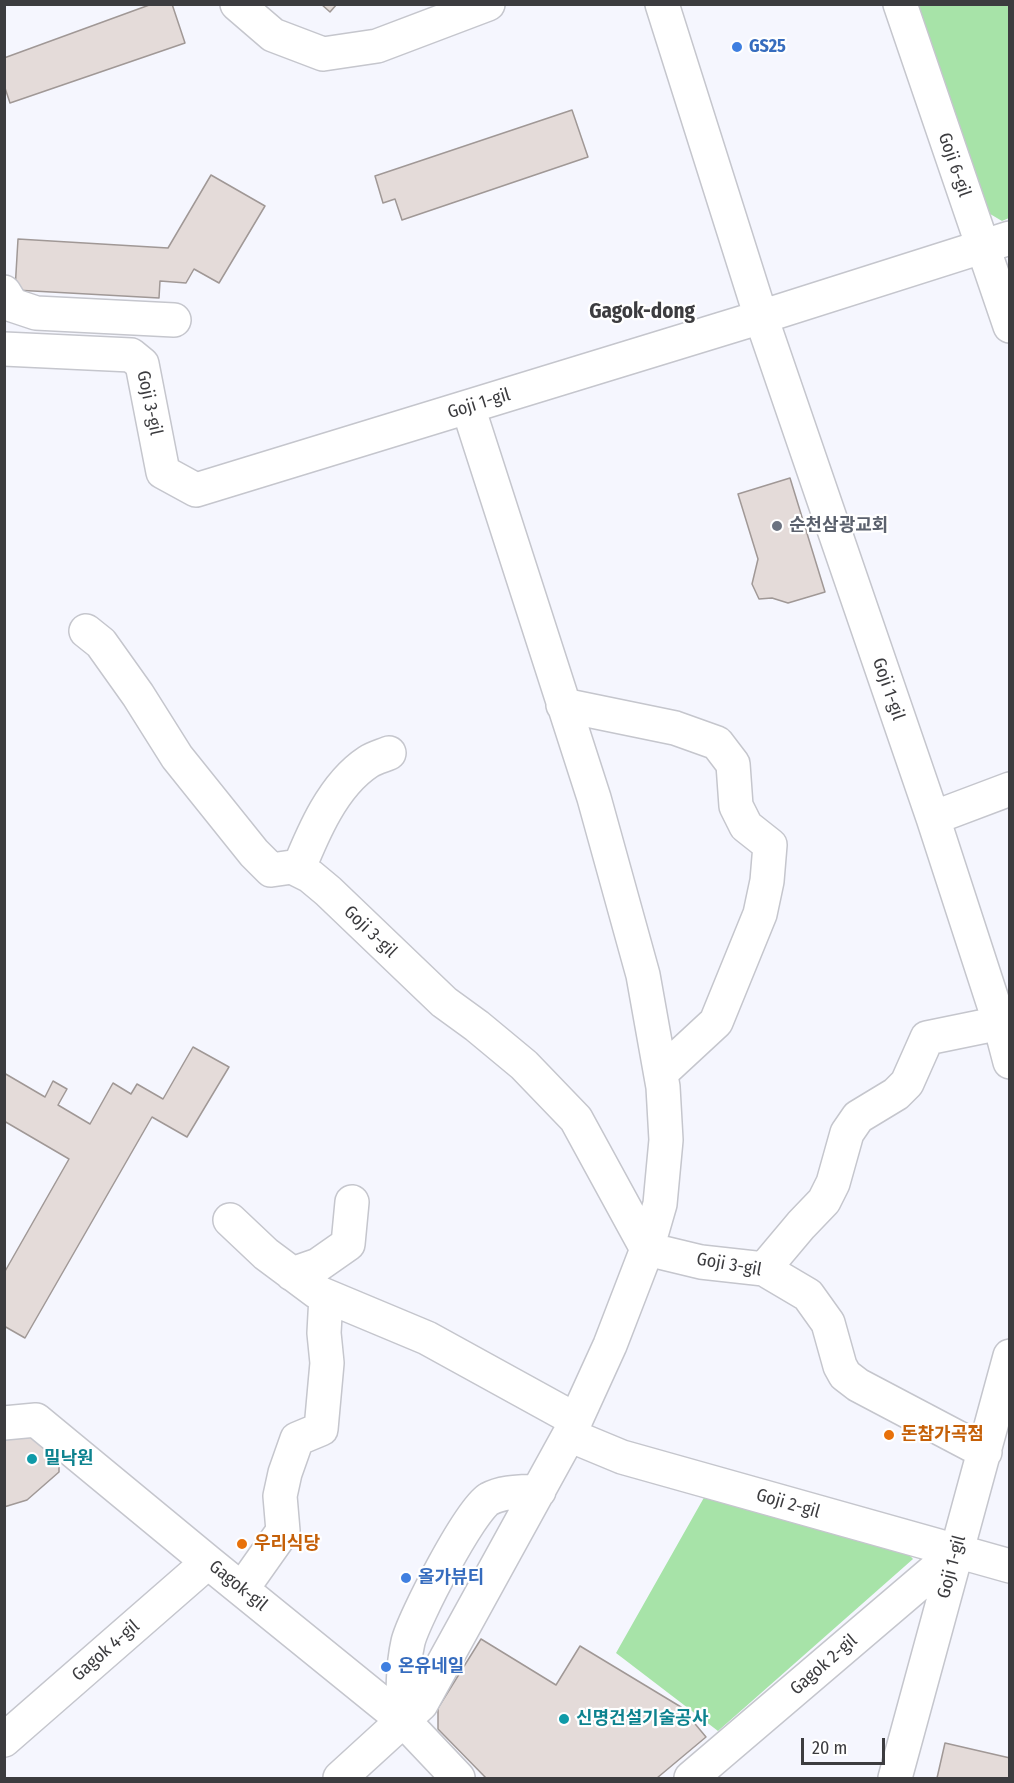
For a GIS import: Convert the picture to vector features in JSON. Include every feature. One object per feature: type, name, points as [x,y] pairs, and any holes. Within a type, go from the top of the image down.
[{"type":"street","points":[[237,4],[273,35],[323,54],[377,46],[488,4]]},
{"type":"street","name":"Goji 1-gil","points":[[662,4],[761,317],[1005,1022],[1010,1062]]},
{"type":"street","name":"Goji 6-gil","points":[[900,4],[996,243],[1010,326]]},
{"type":"street","name":"Goji 1-gil","points":[[196,490],[996,243]]},
{"type":"street","points":[[4,292],[12,305],[36,313],[174,320]]},
{"type":"street","name":"Goji 3-gil","points":[[4,349],[130,355],[142,364],[163,472],[196,490]]},
{"type":"street","points":[[340,1779],[421,1704],[572,1428],[610,1345],[647,1250],[660,1204],[666,1140],[662,1072],[643,975],[594,798],[468,407]]},
{"type":"street","points":[[86,632],[101,643],[138,695],[177,757],[254,853],[271,870],[292,867],[298,870],[310,840],[342,785],[369,761],[389,753]]},
{"type":"street","points":[[563,705],[675,728],[717,744],[733,764],[736,806],[746,826],[770,844],[760,914],[716,1022],[662,1072]]},
{"type":"street","points":[[933,818],[1010,789]]},
{"type":"street","name":"Goji 3-gil","points":[[298,870],[310,876],[328,891],[444,1002],[524,1065],[576,1119],[647,1250],[701,1262],[764,1269],[807,1295],[828,1323],[840,1366],[845,1375],[858,1385],[984,1452]]},
{"type":"street","points":[[764,1269],[824,1201],[833,1182],[848,1133],[858,1117],[896,1094],[907,1083],[927,1038],[1005,1022]]},
{"type":"street","points":[[292,1274],[318,1265],[348,1244],[352,1202]]},
{"type":"street","name":"Goji 2-gil","points":[[230,1220],[266,1254],[317,1292],[427,1338],[622,1457],[1010,1566]]},
{"type":"street","points":[[242,1589],[283,1532],[280,1496],[297,1439],[321,1429],[327,1363],[324,1333],[326,1296]]},
{"type":"street","name":"Goji 1-gil","points":[[895,1779],[1010,1356]]},
{"type":"street","name":"Gagok-gil","points":[[4,1423],[36,1420],[404,1720],[458,1779]]},
{"type":"street","points":[[404,1720],[403,1675],[408,1640],[416,1619],[457,1542],[477,1508],[486,1500],[499,1494],[538,1491]]},
{"type":"street","name":"Gagok 2-gil","points":[[691,1779],[956,1552]]},
{"type":"street","name":"Gagok 4-gil","points":[[4,1740],[208,1562]]},
{"type":"green space","points":[[915,5],[1009,5],[1009,218],[1002,221],[980,208]]},
{"type":"green space","points":[[706,1494],[903,1548],[913,1559],[718,1731],[616,1653]]},
{"type":"building","points":[[152,4],[172,4],[185,43],[10,103],[4,85],[4,58]]},
{"type":"building","points":[[321,4],[337,4],[330,12]]},
{"type":"building","points":[[572,110],[588,157],[402,220],[395,199],[383,203],[375,176]]},
{"type":"building","points":[[211,175],[265,206],[219,283],[194,269],[186,283],[160,281],[159,298],[15,290],[18,239],[168,248]]},
{"type":"building","name":"순천삼광교회","points":[[790,478],[825,592],[788,603],[772,598],[759,599],[752,584],[758,559],[738,494]]},
{"type":"building","points":[[193,1047],[229,1067],[187,1137],[152,1117],[25,1338],[4,1326],[4,1273],[69,1159],[4,1121],[4,1073],[45,1097],[53,1081],[67,1089],[58,1105],[90,1124],[113,1083],[131,1094],[137,1084],[163,1099]]},
{"type":"building","name":"밀낙원","points":[[32,1427],[59,1446],[59,1472],[27,1500],[4,1507],[4,1431]]},
{"type":"building","name":"신명건설기술공사","points":[[481,1639],[556,1685],[580,1646],[681,1707],[706,1737],[657,1778],[486,1778],[438,1729],[438,1708]]},
{"type":"building","points":[[945,1743],[1010,1758],[1010,1778],[937,1778]]},
{"type":"place","name":"GS25","points":[[737,47]]},
{"type":"place","name":"순천삼광교회","points":[[777,526]]},
{"type":"place","name":"돈참가곡점","points":[[889,1435]]},
{"type":"place","name":"밀낙원","points":[[32,1459]]},
{"type":"place","name":"우리식당","points":[[242,1544]]},
{"type":"place","name":"올가뷰티","points":[[406,1578]]},
{"type":"place","name":"온유네일","points":[[386,1667]]},
{"type":"place","name":"신명건설기술공사","points":[[564,1719]]},
{"type":"district","name":"Gagok-dong","points":[[642,312]]}]
